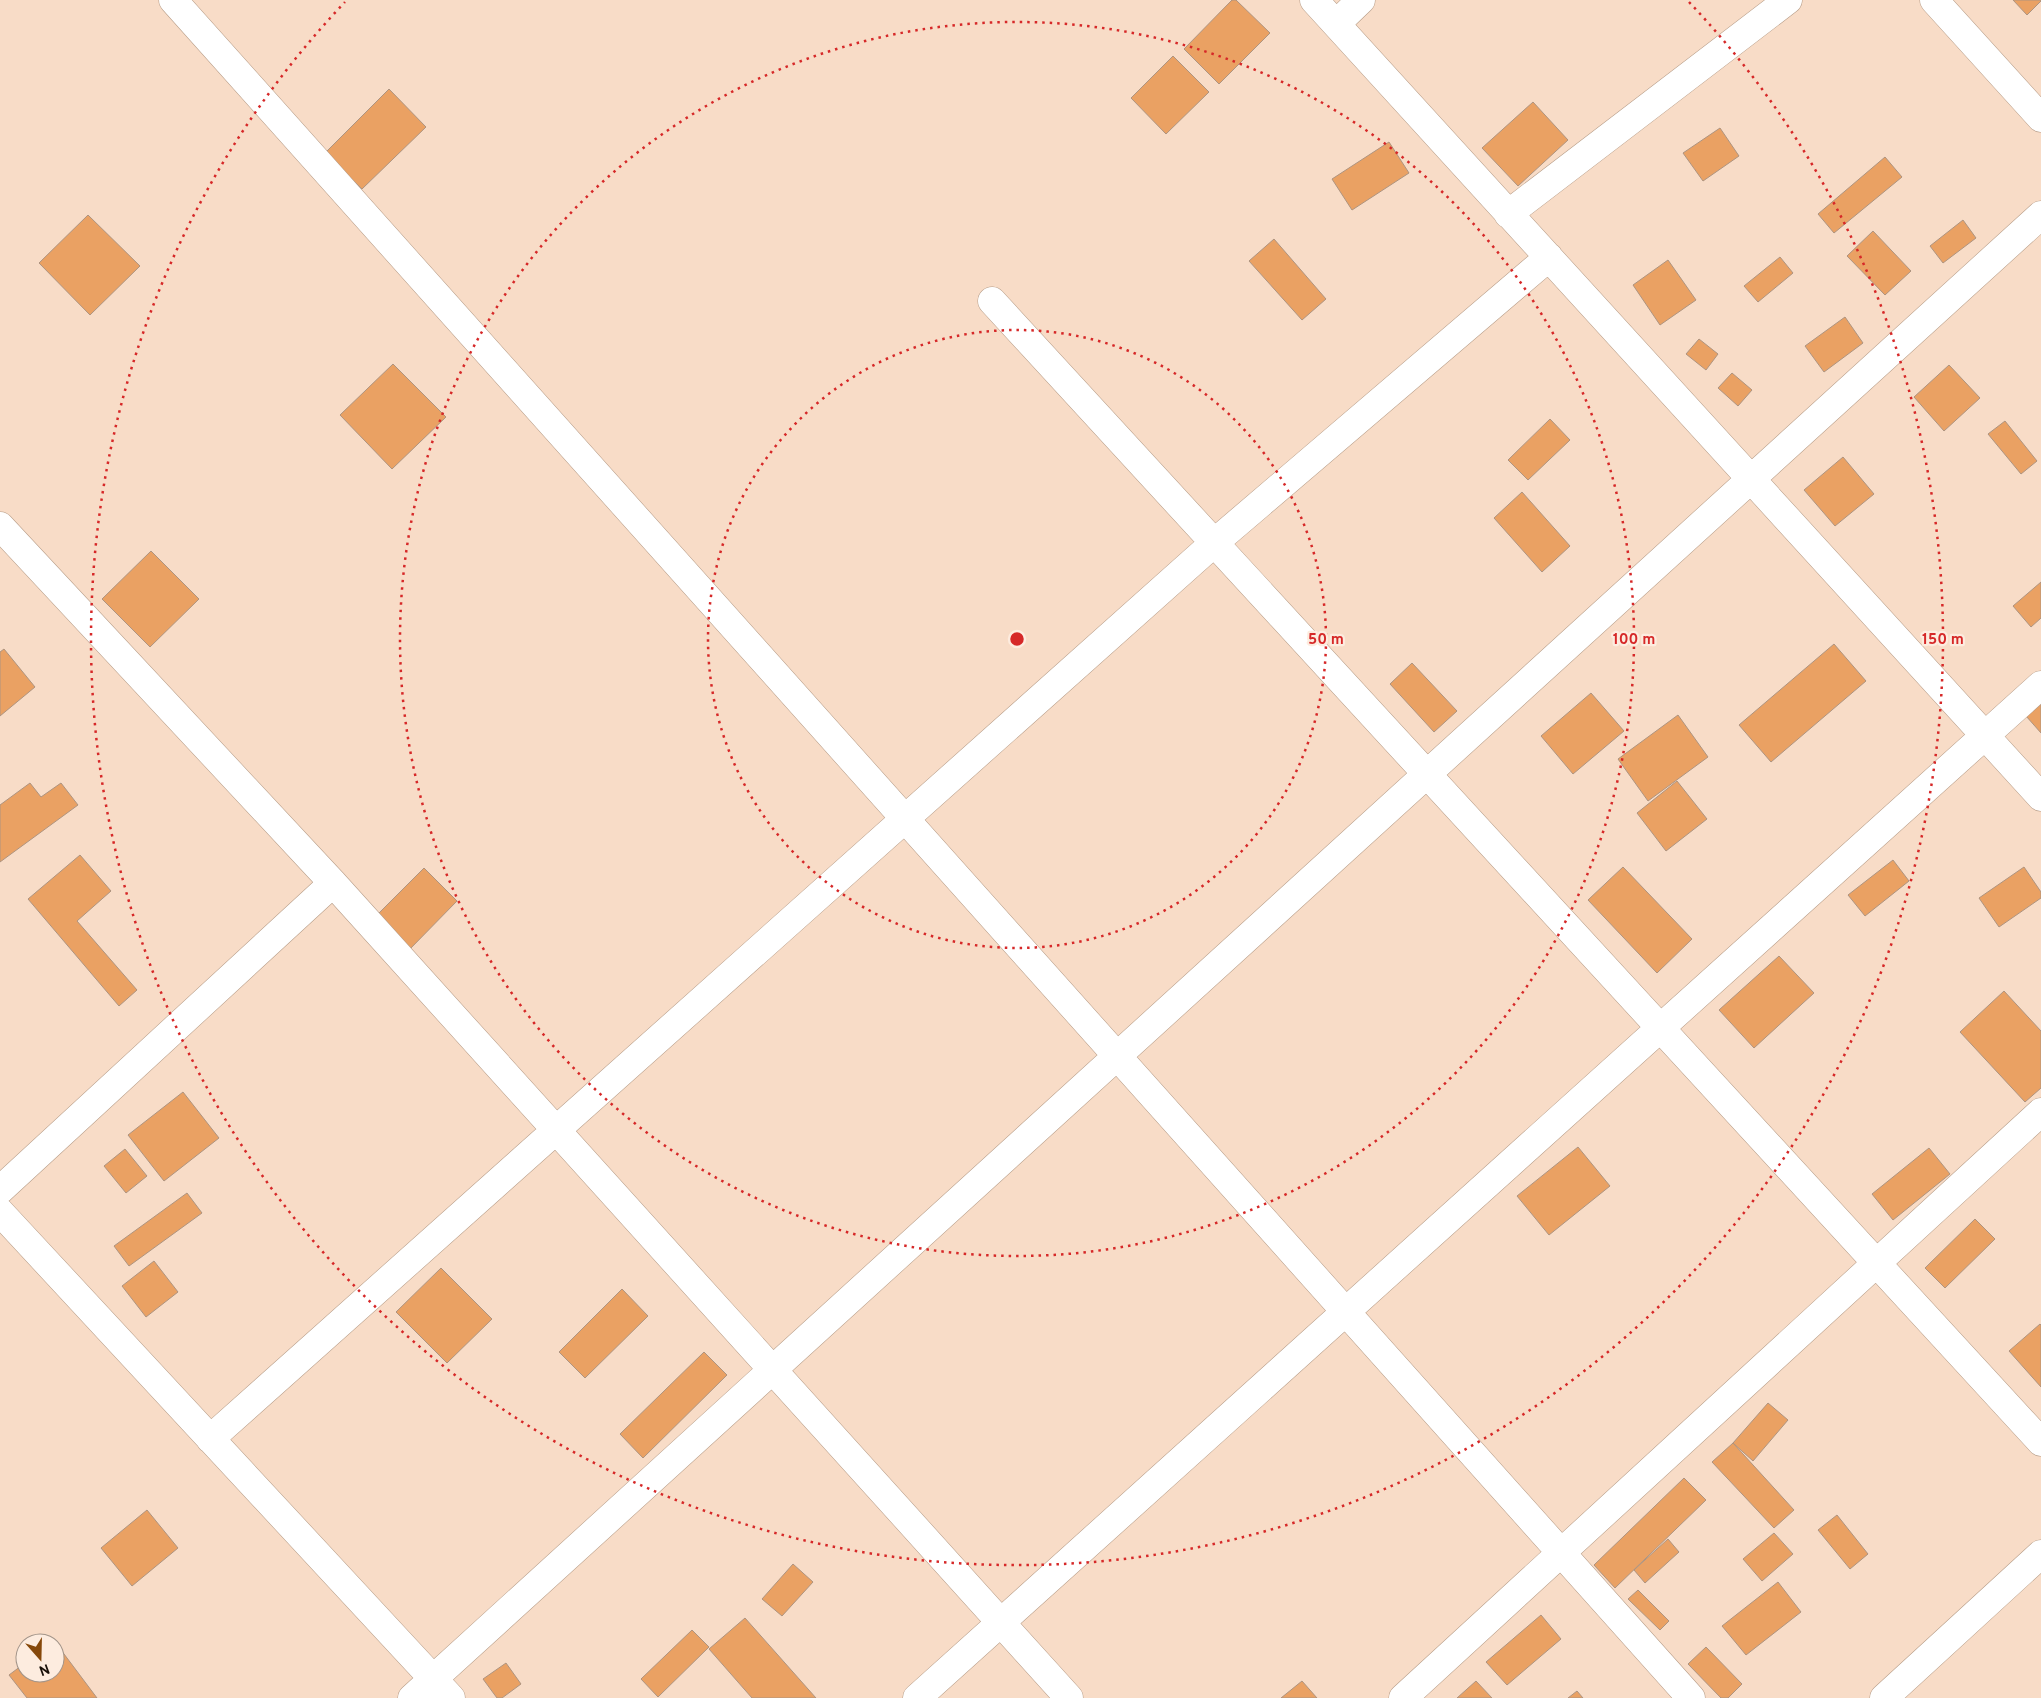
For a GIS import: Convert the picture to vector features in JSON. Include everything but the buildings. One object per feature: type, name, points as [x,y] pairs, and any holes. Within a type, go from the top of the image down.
[{"type":"street","points":[[173,0],[1691,1698]]},
{"type":"street","points":[[1314,0],[2041,797]]},
{"type":"street","points":[[1336,24],[1361,0]]},
{"type":"street","points":[[1508,214],[1788,0]]},
{"type":"street","points":[[1934,0],[2041,118]]},
{"type":"street","points":[[412,1698],[442,1688],[773,1370],[2041,215]]},
{"type":"street","points":[[210,1439],[1214,543],[1549,257]]},
{"type":"street","points":[[992,301],[2041,1442]]},
{"type":"street","points":[[0,526],[333,883],[1069,1698]]},
{"type":"street","points":[[917,1698],[2041,685]]},
{"type":"street","points":[[0,1190],[333,883]]},
{"type":"street","points":[[1403,1698],[2041,1112]]},
{"type":"street","points":[[0,1212],[442,1688]]},
{"type":"street","points":[[1884,1698],[2041,1554]]}]
